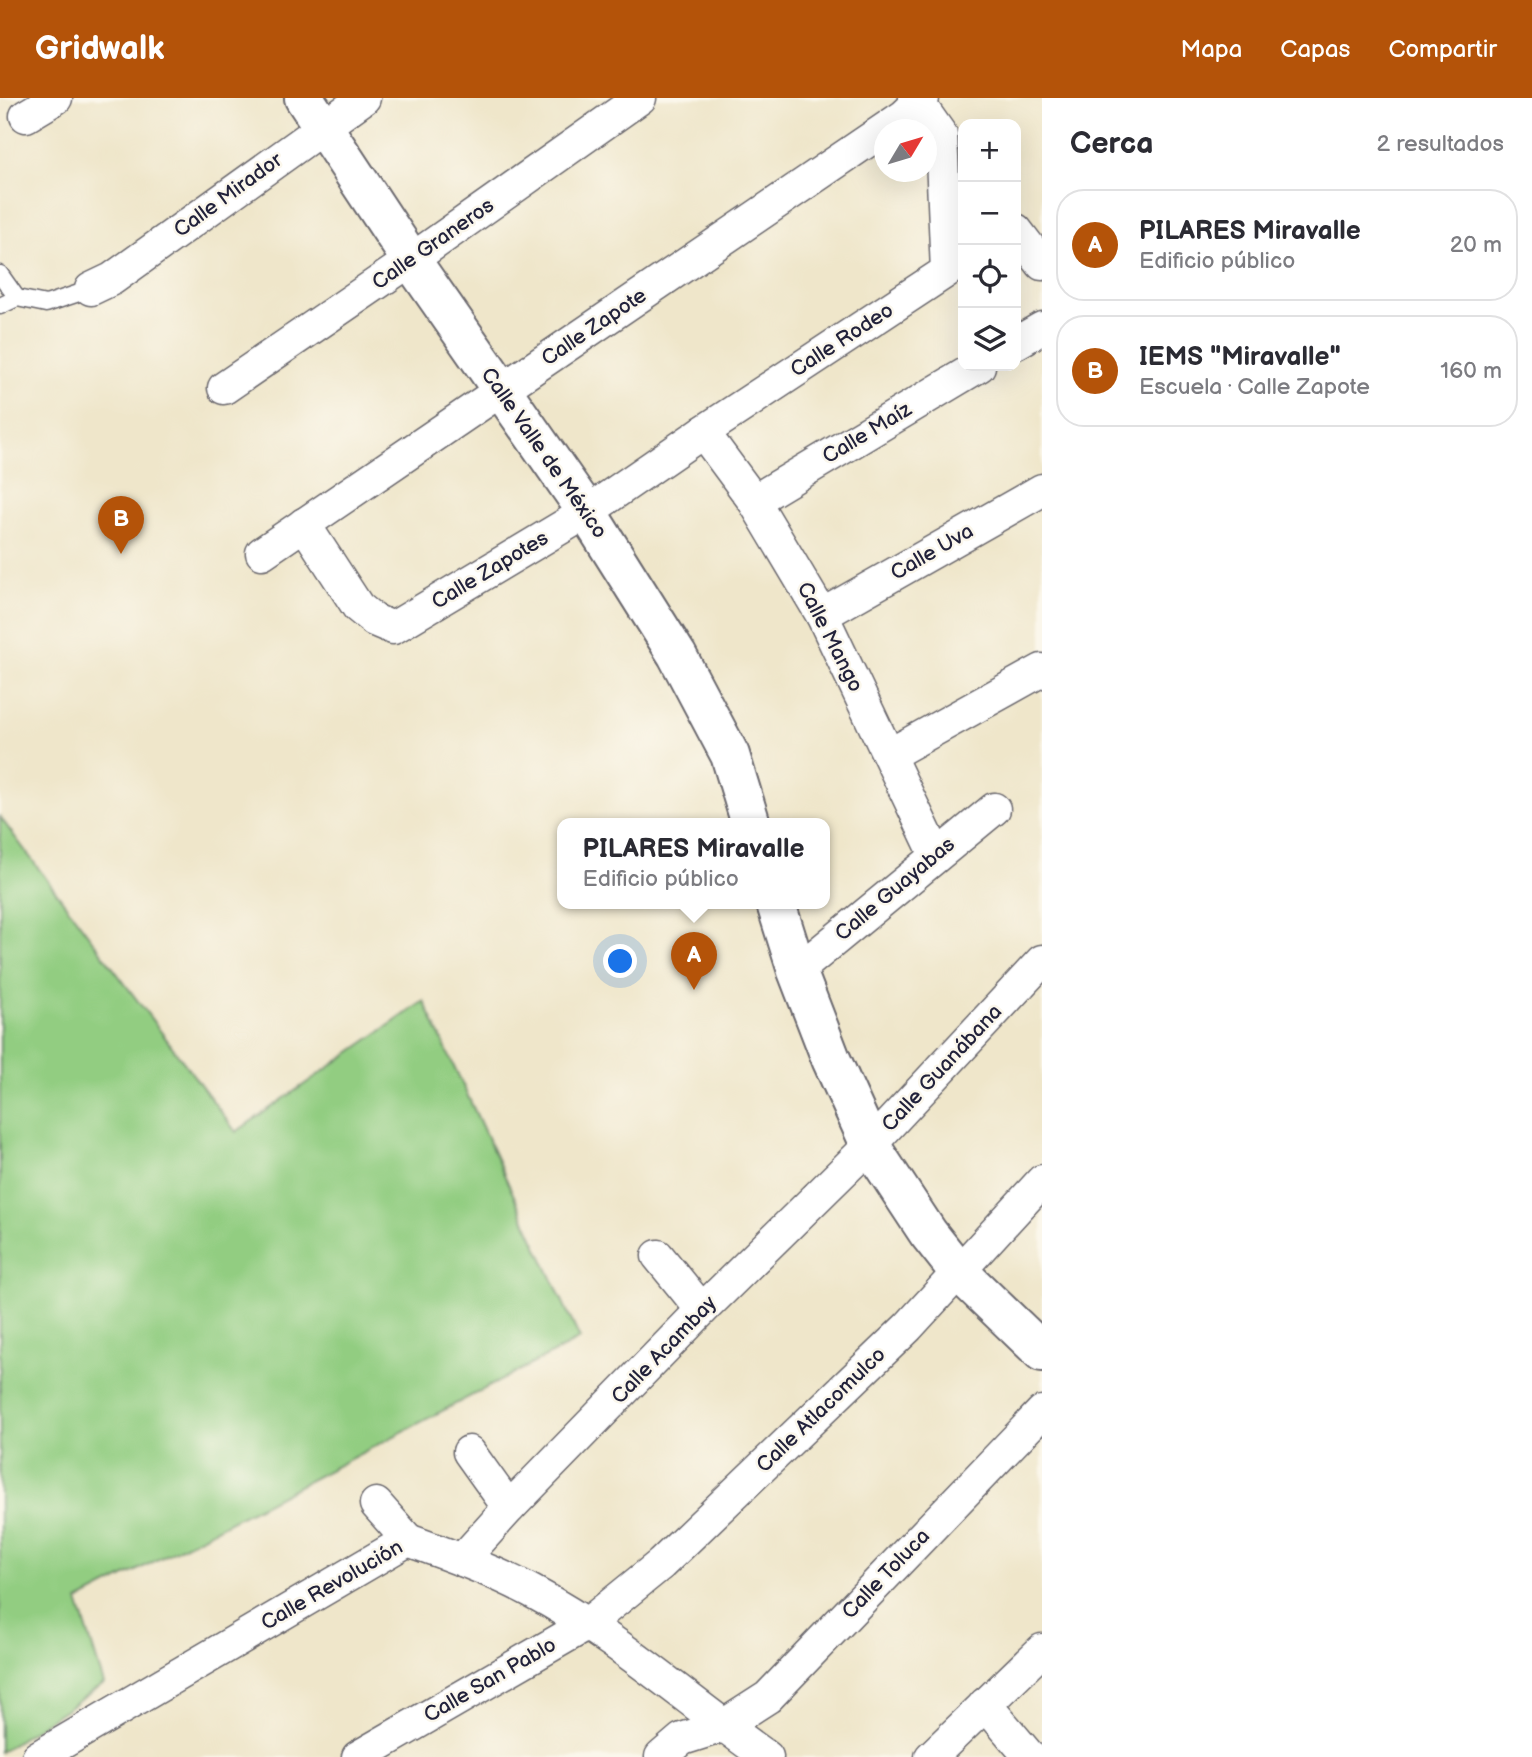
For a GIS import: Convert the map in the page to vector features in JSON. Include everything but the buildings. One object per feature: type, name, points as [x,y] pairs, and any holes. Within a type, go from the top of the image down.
[{"type":"street","points":[[26,116],[56,98]]},
{"type":"street","name":"Calle Mirador","points":[[91,289],[112,279],[313,112],[364,98]]},
{"type":"street","name":"Calle Graneros","points":[[224,388],[640,98]]},
{"type":"street","points":[[919,100],[958,157]]},
{"type":"street","name":"Calle Zapote","points":[[262,552],[904,116],[919,100]]},
{"type":"street","name":"Calle Valle de México","points":[[313,112],[500,391],[587,512],[677,655],[730,755],[749,818]]},
{"type":"street","name":"Calle Rodeo","points":[[587,512],[947,271],[941,135]]},
{"type":"street","points":[[1021,237],[1042,264]]},
{"type":"street","points":[[1021,340],[1042,328]]},
{"type":"street","name":"Calle Maíz","points":[[754,501],[971,371]]},
{"type":"street","name":"Calle Mango","points":[[703,432],[754,501],[822,615],[915,816],[936,855]]},
{"type":"street","name":"Calle Uva","points":[[822,615],[1042,490]]},
{"type":"street","name":"Calle Zapotes","points":[[304,524],[358,607],[374,620],[393,628],[587,512]]},
{"type":"street","points":[[889,755],[1042,670]]},
{"type":"street","name":"Calle Guayabas","points":[[797,971],[994,809]]},
{"type":"street","points":[[778,909],[797,971],[831,1059],[870,1145],[928,1233],[958,1271],[1042,1352]]},
{"type":"street","name":"Calle Guanábana","points":[[870,1145],[1042,961]]},
{"type":"street","name":"Calle Acambay","points":[[462,1560],[509,1508],[702,1310],[870,1145]]},
{"type":"street","name":"Calle Atlacomulco","points":[[586,1625],[661,1564],[908,1327],[1042,1181]]},
{"type":"street","points":[[658,1256],[702,1310]]},
{"type":"street","name":"Calle Toluca","points":[[661,1757],[682,1740],[723,1726],[768,1697],[1042,1412]]},
{"type":"street","points":[[469,1452],[509,1508]]},
{"type":"street","points":[[376,1504],[408,1540]]},
{"type":"street","name":"Calle Revolución","points":[[38,1757],[408,1540],[462,1560],[531,1591],[586,1625],[766,1757]]},
{"type":"street","name":"Calle San Pablo","points":[[358,1757],[586,1625]]},
{"type":"street","points":[[931,1757],[1042,1650]]},
{"type":"street","points":[[985,1704],[1030,1757]]},
{"type":"lane","points":[[0,274],[17,298]]},
{"type":"lane","points":[[0,306],[17,298],[46,304],[91,289]]},
{"type":"green space","points":[[0,817],[236,1132],[424,1001],[580,1339],[78,1601],[104,1684],[0,1752]]},
{"type":"place","name":"IEMS \"Miravalle\"","points":[[121,554]]},
{"type":"place","name":"PILARES Miravalle","points":[[694,990]]}]
